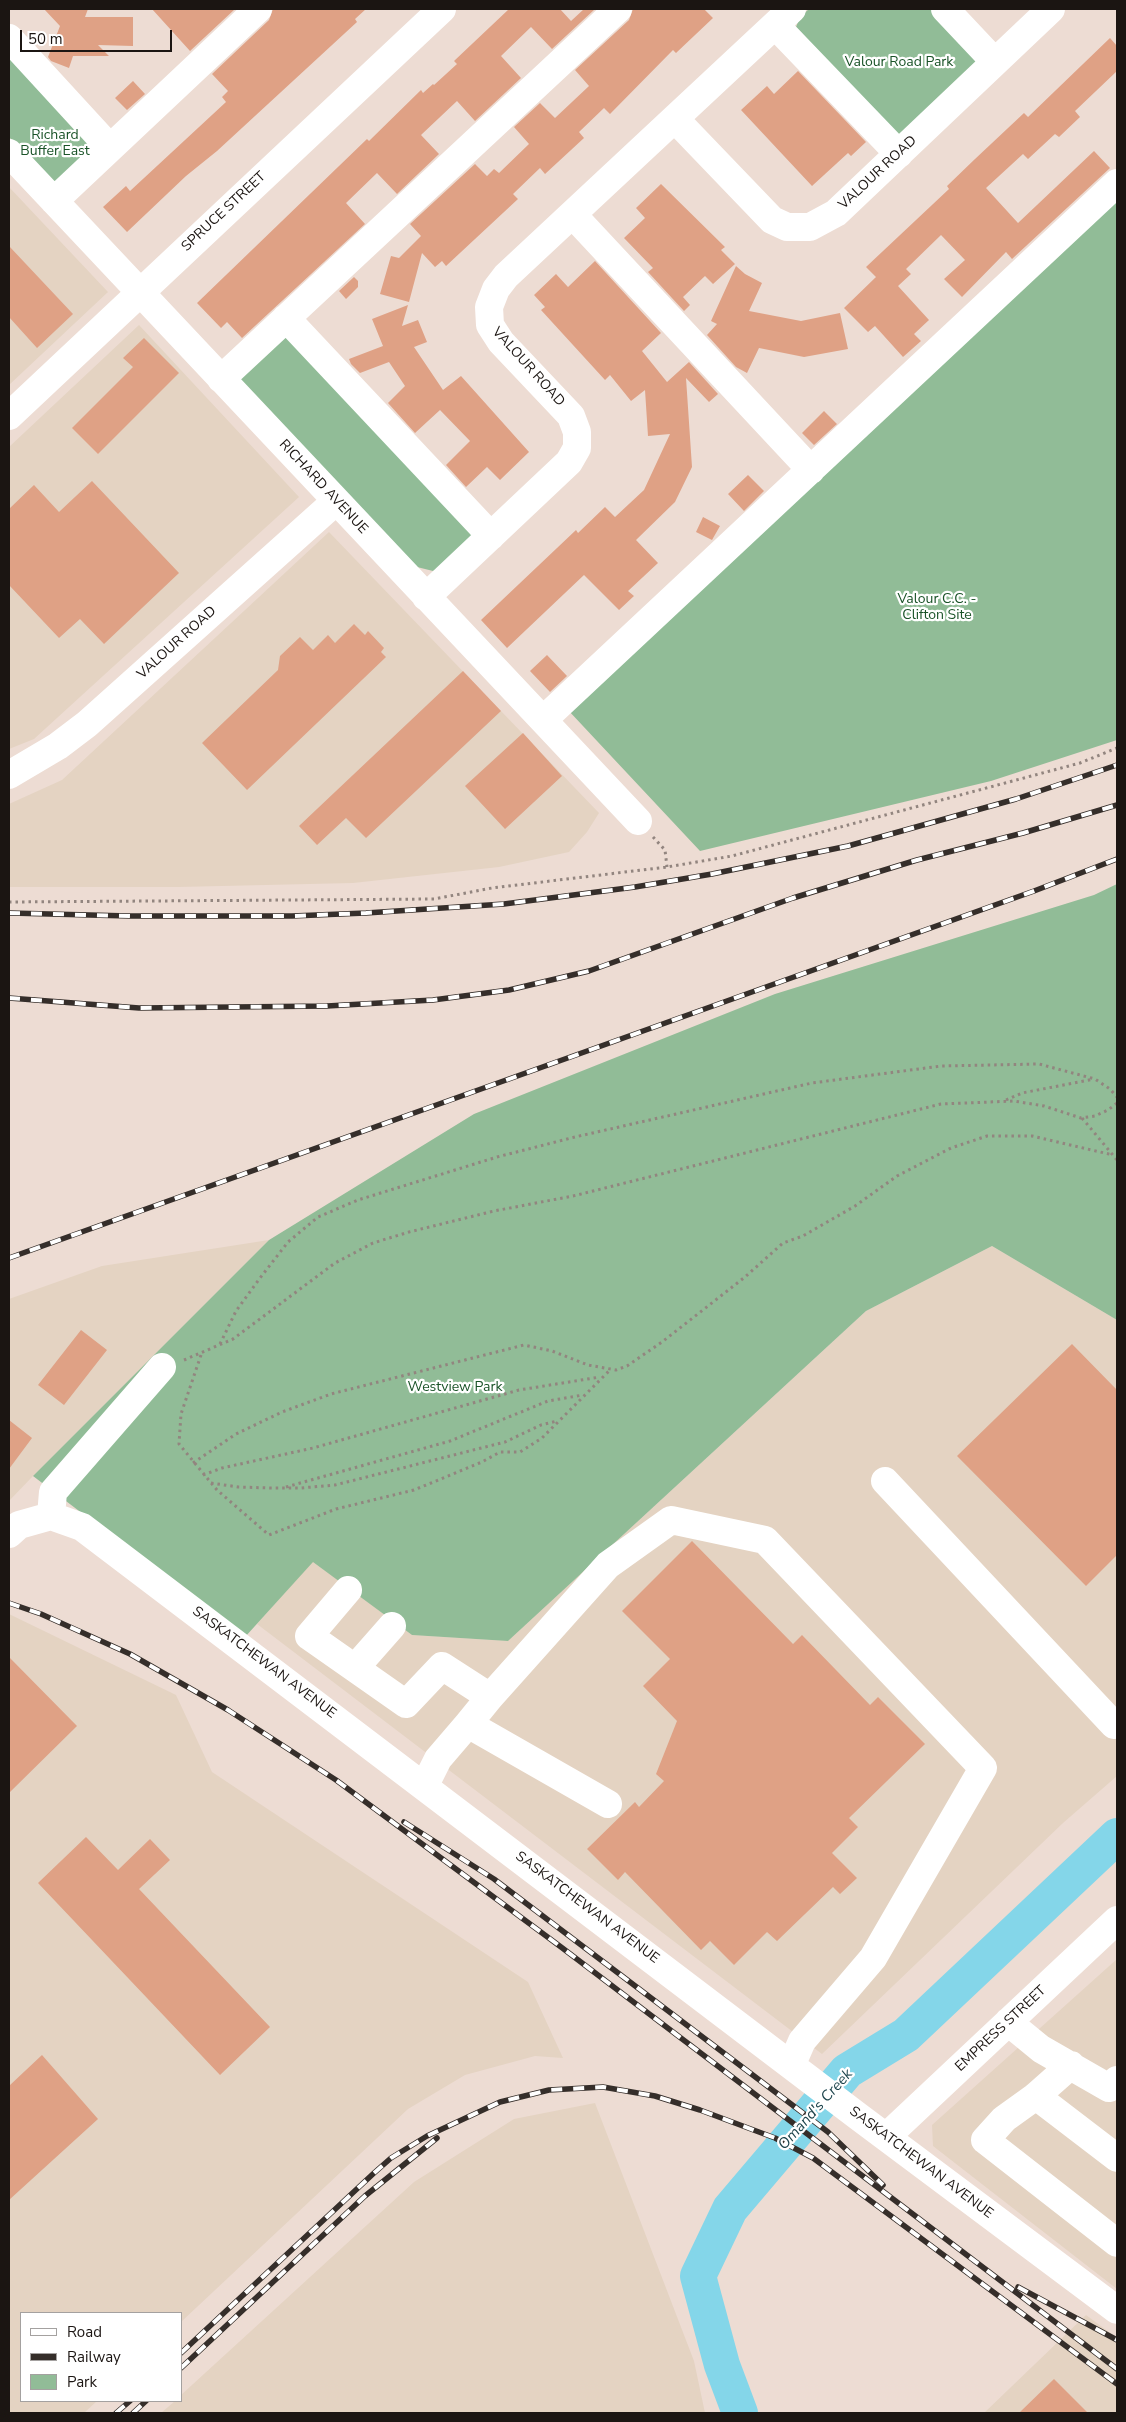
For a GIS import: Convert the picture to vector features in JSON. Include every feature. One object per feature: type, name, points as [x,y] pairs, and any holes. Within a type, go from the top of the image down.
[{"type":"street","points":[[54,201],[258,9]]},
{"type":"street","name":"SPRUCE STREET","points":[[9,416],[442,9]]},
{"type":"street","points":[[222,379],[618,9]]},
{"type":"street","points":[[945,9],[995,62]]},
{"type":"street","name":"VALOUR ROAD","points":[[675,119],[772,220],[796,228],[810,227],[825,220],[899,154],[1051,9]]},
{"type":"street","points":[[784,17],[899,154]]},
{"type":"street","name":"VALOUR ROAD","points":[[426,597],[569,462],[577,448],[577,432],[571,416],[501,342],[490,325],[488,314],[490,301],[501,282],[784,17]]},
{"type":"street","points":[[9,38],[110,148]]},
{"type":"street","name":"RICHARD AVENUE","points":[[9,153],[638,821]]},
{"type":"street","points":[[543,720],[1117,183]]},
{"type":"street","points":[[573,215],[811,470]]},
{"type":"street","points":[[286,318],[491,536]]},
{"type":"street","name":"VALOUR ROAD","points":[[9,775],[58,746],[87,724],[336,501]]},
{"type":"street","points":[[9,1534],[19,1526],[51,1516],[53,1492],[162,1367]]},
{"type":"street","points":[[885,1482],[1114,1725],[1117,1722]]},
{"type":"street","name":"SASKATCHEWAN AVENUE","points":[[51,1516],[82,1527],[792,2064],[859,2117],[1115,2303]]},
{"type":"street","points":[[425,1786],[438,1759],[490,1697],[608,1565],[671,1520],[765,1540],[983,1768],[873,1958],[802,2042],[792,2064]]},
{"type":"street","points":[[348,1590],[309,1636],[406,1704],[442,1666],[490,1697]]},
{"type":"street","points":[[355,1668],[392,1626]]},
{"type":"street","points":[[468,1724],[608,1804]]},
{"type":"street","name":"EMPRESS STREET","points":[[886,2137],[1117,1920]]},
{"type":"street","points":[[1008,2022],[1041,2049],[1109,2088],[1117,2080]]},
{"type":"street","points":[[1071,2065],[1036,2096],[1004,2119],[986,2140],[1117,2243]]},
{"type":"street","points":[[1036,2096],[1117,2158]]},
{"type":"path","points":[[9,902],[434,899],[492,888],[667,867],[732,856],[1080,763],[1117,748]]},
{"type":"path","points":[[638,821],[665,850],[667,867]]},
{"type":"path","points":[[220,1345],[236,1312],[288,1242],[318,1217],[414,1181],[575,1137],[812,1083],[942,1066],[1000,1063],[1039,1064],[1094,1079],[1110,1089],[1117,1097]]},
{"type":"path","points":[[1003,1101],[1022,1093],[1094,1079]]},
{"type":"path","points":[[162,1367],[202,1354],[233,1339],[336,1263],[373,1243],[494,1211],[573,1196],[941,1104],[1014,1101],[1044,1106],[1081,1118],[1095,1116],[1117,1103]]},
{"type":"path","points":[[1081,1118],[1117,1160]]},
{"type":"path","points":[[193,1463],[236,1434],[290,1409],[331,1394],[524,1345],[552,1351],[588,1365],[616,1370],[627,1366],[662,1342],[744,1277],[783,1243],[818,1227],[855,1206],[897,1176],[951,1148],[987,1136],[1032,1136],[1113,1155]]},
{"type":"path","points":[[202,1354],[182,1414],[179,1444],[210,1483],[270,1535],[336,1510],[414,1490],[500,1452],[520,1452],[542,1438],[611,1369]]},
{"type":"path","points":[[204,1475],[222,1468],[313,1448],[519,1390],[602,1377]]},
{"type":"path","points":[[283,1488],[450,1441],[548,1400],[583,1395]]},
{"type":"path","points":[[210,1483],[238,1487],[283,1488],[335,1485],[378,1476],[504,1442],[541,1425],[558,1420]]},
{"type":"shaded area","points":[[9,187],[108,292],[9,385]]},
{"type":"shaded area","points":[[139,325],[299,497],[34,739],[9,749],[9,447]]},
{"type":"shaded area","points":[[329,532],[599,813],[587,832],[569,852],[499,867],[353,883],[178,887],[9,887],[9,804],[62,780]]},
{"type":"shaded area","points":[[269,1240],[9,1501],[9,1299],[102,1266]]},
{"type":"shaded area","points":[[992,1246],[1117,1320],[1117,1776],[1063,1823],[822,2054],[257,1624],[313,1561],[412,1635],[508,1641],[866,1311]]},
{"type":"shaded area","points":[[9,1614],[176,1695],[212,1772],[528,1982],[563,2058],[535,2056],[465,2075],[408,2109],[182,2321],[182,2312],[20,2312],[20,2402],[96,2402],[84,2413],[9,2413]]},
{"type":"shaded area","points":[[1117,1959],[1117,2289],[933,2146],[932,2125]]},
{"type":"shaded area","points":[[595,2103],[694,2361],[705,2413],[161,2413],[174,2402],[182,2402],[182,2394],[414,2182],[514,2119]]},
{"type":"shaded area","points":[[1086,2315],[1117,2338],[1117,2413],[984,2413]]},
{"type":"green space","name":"Valour Road Park","points":[[809,9],[935,9],[978,62],[898,136],[796,27],[800,17]]},
{"type":"green space","name":"Richard Buffer East","points":[[9,51],[98,147],[55,186],[9,137]]},
{"type":"green space","name":"Valour C.C. - Clifton Site","points":[[1117,191],[1117,740],[991,781],[700,851],[568,710]]},
{"type":"green space","points":[[282,330],[475,536],[440,568],[433,571],[417,567],[240,381],[242,368]]},
{"type":"green space","name":"Westview Park","points":[[1117,884],[1117,1320],[992,1246],[866,1311],[508,1641],[412,1635],[313,1562],[245,1637],[33,1476],[269,1240],[474,1114],[775,994],[1094,895]]},
{"type":"building","points":[[44,9],[88,9],[85,17],[133,17],[133,46],[98,45],[109,56],[73,56],[69,68],[51,61],[48,57],[60,26]]},
{"type":"building","points":[[152,9],[235,9],[190,51]]},
{"type":"building","points":[[273,9],[366,9],[355,19],[357,22],[217,151],[186,176],[127,232],[103,207],[126,186],[130,191],[226,102],[222,97],[228,91],[212,74],[269,20]]},
{"type":"building","points":[[509,9],[560,9],[571,21],[584,9],[595,9],[552,49],[531,27],[501,56],[521,78],[475,121],[457,101],[421,135],[439,154],[397,194],[377,173],[346,203],[365,224],[242,338],[227,322],[221,328],[197,303],[367,139],[369,141],[421,90],[423,93],[457,64],[454,61]]},
{"type":"building","points":[[633,9],[704,9],[713,18],[676,53],[673,50],[610,114],[604,108],[579,132],[584,138],[545,174],[540,168],[513,194],[518,199],[446,266],[442,261],[435,267],[422,253],[409,302],[380,294],[391,256],[399,258],[421,236],[410,224],[475,164],[487,176],[494,169],[499,173],[529,144],[514,127],[540,103],[555,118],[589,86],[575,70],[629,20]]},
{"type":"building","points":[[1110,38],[1117,46],[1117,71],[1075,111],[1080,117],[1059,137],[1055,134],[1028,159],[1023,154],[986,188],[1018,223],[1094,151],[1110,168],[1012,259],[1006,252],[962,297],[944,279],[965,260],[941,235],[906,269],[911,274],[898,286],[929,320],[914,334],[921,341],[903,357],[875,326],[868,332],[844,308],[876,277],[866,267],[949,189],[947,186],[1024,113],[1028,117]]},
{"type":"building","points":[[798,71],[866,142],[851,156],[848,153],[812,186],[741,110],[767,86],[774,94]]},
{"type":"building","points":[[133,81],[145,94],[127,110],[115,98]]},
{"type":"building","points":[[661,184],[725,247],[721,250],[735,264],[713,284],[705,276],[683,297],[690,305],[684,311],[648,272],[653,268],[624,238],[645,218],[636,208]]},
{"type":"building","points":[[9,246],[73,314],[37,348],[9,317]]},
{"type":"building","points":[[595,261],[661,333],[642,351],[667,382],[689,362],[718,394],[709,402],[686,378],[692,467],[675,502],[636,540],[658,563],[628,591],[634,596],[619,610],[584,575],[507,648],[481,620],[576,530],[578,533],[605,507],[615,517],[644,490],[670,434],[648,436],[645,390],[631,401],[610,375],[605,380],[541,310],[545,307],[534,295],[556,274],[568,287]]},
{"type":"building","points":[[736,266],[745,274],[762,283],[749,311],[801,321],[840,313],[848,349],[804,357],[759,348],[747,373],[736,367],[707,335],[717,324],[711,321]]},
{"type":"building","points":[[354,277],[358,281],[358,287],[346,299],[339,291]]},
{"type":"building","points":[[408,305],[402,326],[418,320],[427,342],[414,347],[443,390],[461,376],[529,452],[500,480],[487,467],[466,487],[446,465],[470,441],[440,410],[415,433],[388,403],[405,386],[389,362],[360,373],[351,364],[349,359],[383,346],[372,319]]},
{"type":"building","points":[[144,338],[179,373],[98,454],[72,428],[133,367],[123,358]]},
{"type":"building","points":[[824,411],[837,424],[814,445],[802,433]]},
{"type":"building","points":[[748,475],[764,491],[744,511],[728,494]]},
{"type":"building","points":[[92,481],[179,573],[104,644],[80,619],[59,638],[9,585],[9,509],[34,485],[59,512]]},
{"type":"building","points":[[703,517],[720,526],[712,540],[696,532]]},
{"type":"building","points":[[354,624],[365,635],[368,631],[384,648],[381,652],[386,657],[247,790],[202,743],[278,670],[280,656],[300,637],[313,650],[328,635],[335,643]]},
{"type":"building","points":[[547,655],[567,676],[550,692],[530,671]]},
{"type":"building","points":[[463,671],[501,711],[366,838],[346,818],[317,845],[299,826]]},
{"type":"building","points":[[523,733],[562,776],[505,829],[465,786]]},
{"type":"building","points":[[81,1330],[107,1350],[64,1405],[38,1385]]},
{"type":"building","points":[[1072,1344],[1117,1390],[1117,1555],[1086,1586],[957,1456]]},
{"type":"building","points":[[9,1420],[32,1438],[9,1469]]},
{"type":"building","points":[[692,1541],[793,1644],[802,1635],[870,1705],[878,1697],[925,1744],[849,1818],[858,1827],[832,1853],[857,1878],[840,1894],[833,1887],[777,1941],[767,1932],[734,1965],[710,1941],[701,1950],[625,1872],[618,1880],[587,1849],[635,1802],[639,1807],[664,1781],[656,1774],[677,1721],[643,1686],[670,1659],[622,1611]]},
{"type":"building","points":[[9,1657],[77,1726],[9,1793]]},
{"type":"building","points":[[86,1837],[118,1870],[150,1839],[170,1860],[139,1889],[270,2027],[220,2075],[38,1883]]},
{"type":"building","points":[[42,2055],[98,2119],[9,2200],[9,2086]]},
{"type":"building","points":[[1054,2379],[1088,2413],[1019,2413]]},
{"type":"waterway","name":"Omand's Creek","points":[[740,2413],[722,2365],[698,2276],[730,2209],[847,2071],[906,2035],[1117,1836]]},
{"type":"railway","points":[[9,913],[130,916],[292,916],[366,913],[504,904],[635,887],[712,874],[848,846],[1016,799],[1117,765]]},
{"type":"railway","points":[[9,998],[139,1008],[327,1006],[433,1000],[509,990],[589,971],[793,898],[917,860],[1023,833],[1117,805]]},
{"type":"railway","points":[[9,1258],[1034,891],[1117,859]]},
{"type":"railway","points":[[9,1603],[41,1614],[130,1654],[228,1710],[336,1780],[561,1947],[1117,2369]]},
{"type":"railway","points":[[404,1822],[494,1879],[828,2132],[883,2185]]},
{"type":"railway","points":[[182,2352],[391,2158],[427,2136],[500,2102],[549,2090],[603,2087],[655,2096],[700,2110],[775,2138],[813,2158],[1117,2384]]},
{"type":"railway","points":[[182,2367],[365,2196],[437,2138]]},
{"type":"railway","points":[[1018,2287],[1117,2340]]},
{"type":"railway","points":[[116,2413],[129,2402]]},
{"type":"railway","points":[[133,2413],[145,2402]]}]
